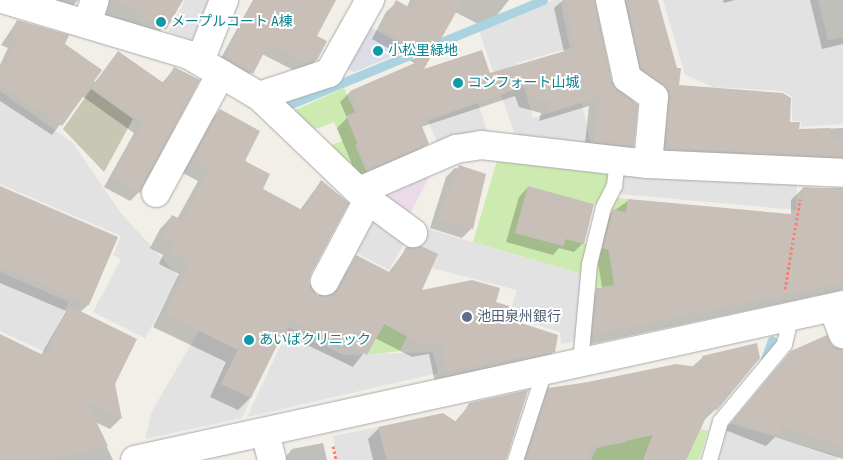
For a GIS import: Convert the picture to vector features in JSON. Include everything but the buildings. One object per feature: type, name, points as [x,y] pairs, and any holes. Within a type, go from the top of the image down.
[{"type":"street","points":[[6,0],[91,12],[210,68],[259,96],[363,196],[414,233]]},
{"type":"street","points":[[156,193],[210,68],[224,0]]},
{"type":"street","points":[[259,96],[330,73],[370,0]]},
{"type":"street","points":[[610,0],[627,78],[654,97],[648,164]]},
{"type":"street","points":[[325,281],[363,196],[456,149],[481,145],[648,164],[801,173],[843,173]]},
{"type":"street","points":[[135,460],[838,306],[843,334]]},
{"type":"street","points":[[265,432],[272,460]]},
{"type":"lane","points":[[580,363],[590,264],[603,207],[614,185],[617,160]]},
{"type":"lane","points":[[710,460],[720,421],[784,344],[783,319]]},
{"type":"lane","points":[[515,460],[544,371]]},
{"type":"path","points":[[783,319],[792,265],[801,173]]},
{"type":"shaded area","points":[[185,0],[215,0],[201,38],[193,40],[168,32]]},
{"type":"shaded area","points":[[554,0],[560,0],[570,48],[517,63],[533,118],[582,103],[592,149],[517,141],[479,31]]},
{"type":"shaded area","points":[[663,0],[818,0],[828,40],[843,37],[843,124],[801,127],[801,121],[792,121],[792,97],[783,91],[713,87],[685,75]]},
{"type":"shaded area","name":"小松里緑地","points":[[367,25],[410,49],[354,72],[344,67]]},
{"type":"shaded area","points":[[91,89],[133,119],[104,172],[63,129]]},
{"type":"shaded area","points":[[0,91],[73,143],[120,212],[179,277],[145,338],[93,312],[121,259],[113,255],[121,236],[0,184]]},
{"type":"shaded area","points":[[478,103],[489,137],[440,149],[428,121]]},
{"type":"shaded area","points":[[622,169],[797,184],[796,210],[619,194]]},
{"type":"shaded area","points":[[428,170],[428,179],[408,218],[376,193]]},
{"type":"shaded area","points":[[372,215],[406,240],[389,270],[349,249]]},
{"type":"shaded area","points":[[418,226],[581,274],[577,341],[561,344],[560,332],[509,316],[517,290],[432,268],[438,254],[409,241]]},
{"type":"shaded area","points":[[0,272],[69,302],[45,352],[0,331]]},
{"type":"shaded area","points":[[289,327],[343,355],[433,352],[438,373],[247,417]]},
{"type":"shaded area","points":[[199,331],[238,350],[221,384],[251,398],[242,418],[145,439],[152,411]]},
{"type":"shaded area","points":[[726,422],[838,456],[837,460],[715,460]]},
{"type":"shaded area","points":[[378,427],[387,460],[337,460],[333,436]]},
{"type":"green space","points":[[344,88],[368,141],[355,145],[368,175],[361,178],[329,146],[342,141],[334,122],[313,130],[293,111]]},
{"type":"green space","points":[[499,154],[611,167],[610,185],[599,205],[580,200],[577,213],[557,194],[528,186],[515,233],[563,246],[566,239],[589,245],[581,274],[473,242]]},
{"type":"green space","points":[[615,198],[628,199],[624,240],[608,248],[614,285],[594,288],[595,264]]},
{"type":"green space","points":[[384,324],[407,336],[400,351],[367,355]]},
{"type":"green space","points":[[645,394],[665,404],[643,460],[591,460],[597,448],[626,442]]},
{"type":"green space","points":[[699,428],[708,431],[699,460],[686,460]]},
{"type":"waterway","points":[[286,106],[543,0]]},
{"type":"waterway","points":[[765,359],[772,340]]},
{"type":"place","name":"メープルコート A棟","points":[[161,22]]},
{"type":"place","name":"小松里緑地","points":[[378,51]]},
{"type":"place","name":"コンフォート山城","points":[[458,83]]},
{"type":"place","name":"池田泉州銀行","points":[[467,317]]},
{"type":"place","name":"あいばクリニック","points":[[249,340]]}]
